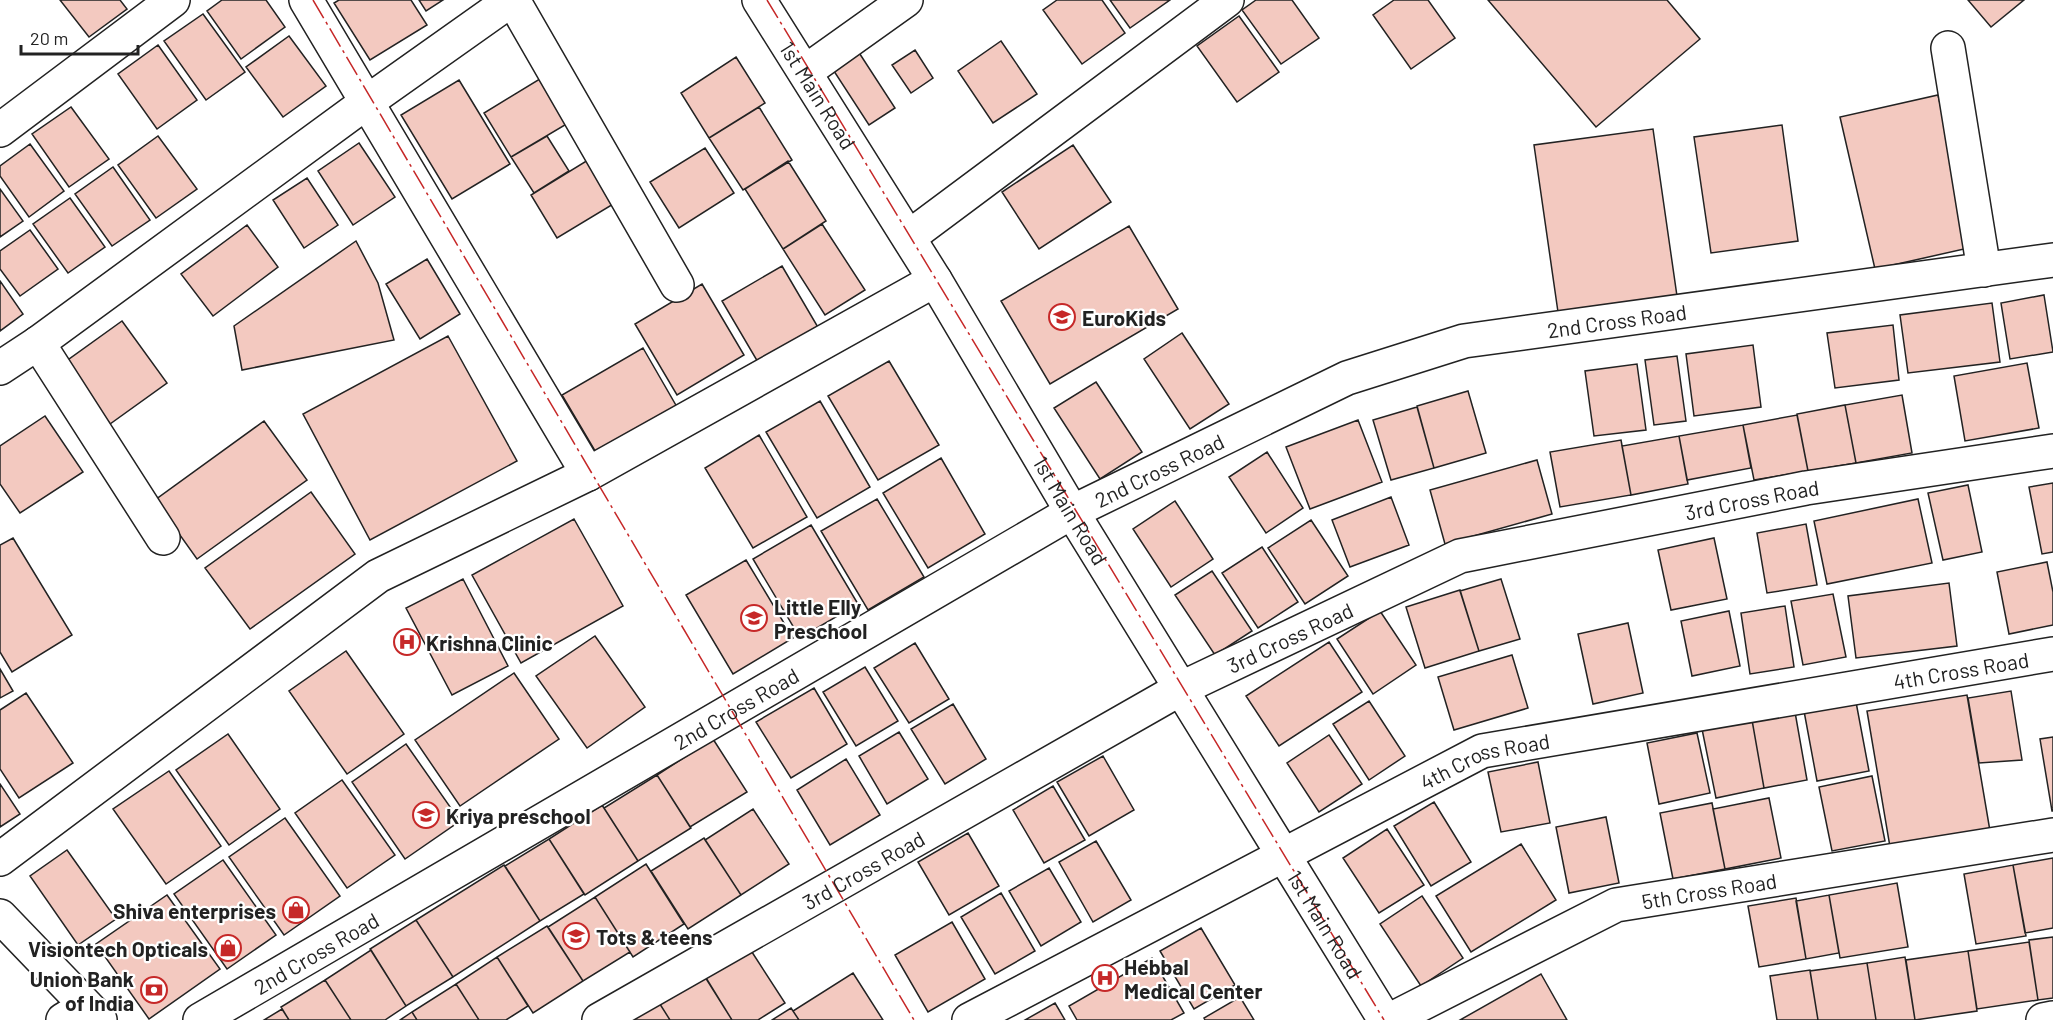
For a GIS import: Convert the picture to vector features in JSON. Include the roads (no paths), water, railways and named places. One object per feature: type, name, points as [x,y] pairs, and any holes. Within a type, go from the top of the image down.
[{"type":"street","points":[[0,130],[172,0]]},
{"type":"street","points":[[306,0],[588,474]]},
{"type":"street","points":[[0,368],[38,343],[367,102],[512,0],[677,285]]},
{"type":"street","name":"1st Main Road","points":[[759,0],[909,237],[1072,512],[1385,1020]]},
{"type":"street","points":[[805,72],[906,0]]},
{"type":"street","points":[[909,237],[1227,0]]},
{"type":"street","points":[[1947,48],[1983,270]]},
{"type":"street","name":"2nd Cross Road","points":[[200,1020],[1072,512],[1347,378],[1464,341],[2053,260]]},
{"type":"street","points":[[0,859],[378,576],[588,474],[935,280]]},
{"type":"street","points":[[38,343],[163,538]]},
{"type":"street","name":"3rd Cross Road","points":[[599,1020],[1180,689],[1460,556],[1806,488],[2053,451]]},
{"type":"street","name":"4th Cross Road","points":[[969,1020],[1482,751],[2053,654]]},
{"type":"street","name":"5th Cross Road","points":[[1390,1020],[1616,904],[2053,835]]},
{"type":"street","points":[[0,916],[83,1016]]},
{"type":"street","points":[[2043,1020],[2053,1018]]},
{"type":"place","name":"EuroKids","points":[[1062,317]]},
{"type":"place","name":"Little Elly Preschool","points":[[754,618]]},
{"type":"place","name":"Krishna Clinic","points":[[407,642]]},
{"type":"place","name":"Kriya preschool","points":[[426,815]]},
{"type":"place","name":"Shiva enterprises","points":[[296,910]]},
{"type":"place","name":"Tots & teens","points":[[576,936]]},
{"type":"place","name":"Visiontech Opticals","points":[[228,948]]},
{"type":"place","name":"Hebbal Medical Center","points":[[1105,978]]},
{"type":"place","name":"Union Bank of India","points":[[154,990]]}]
